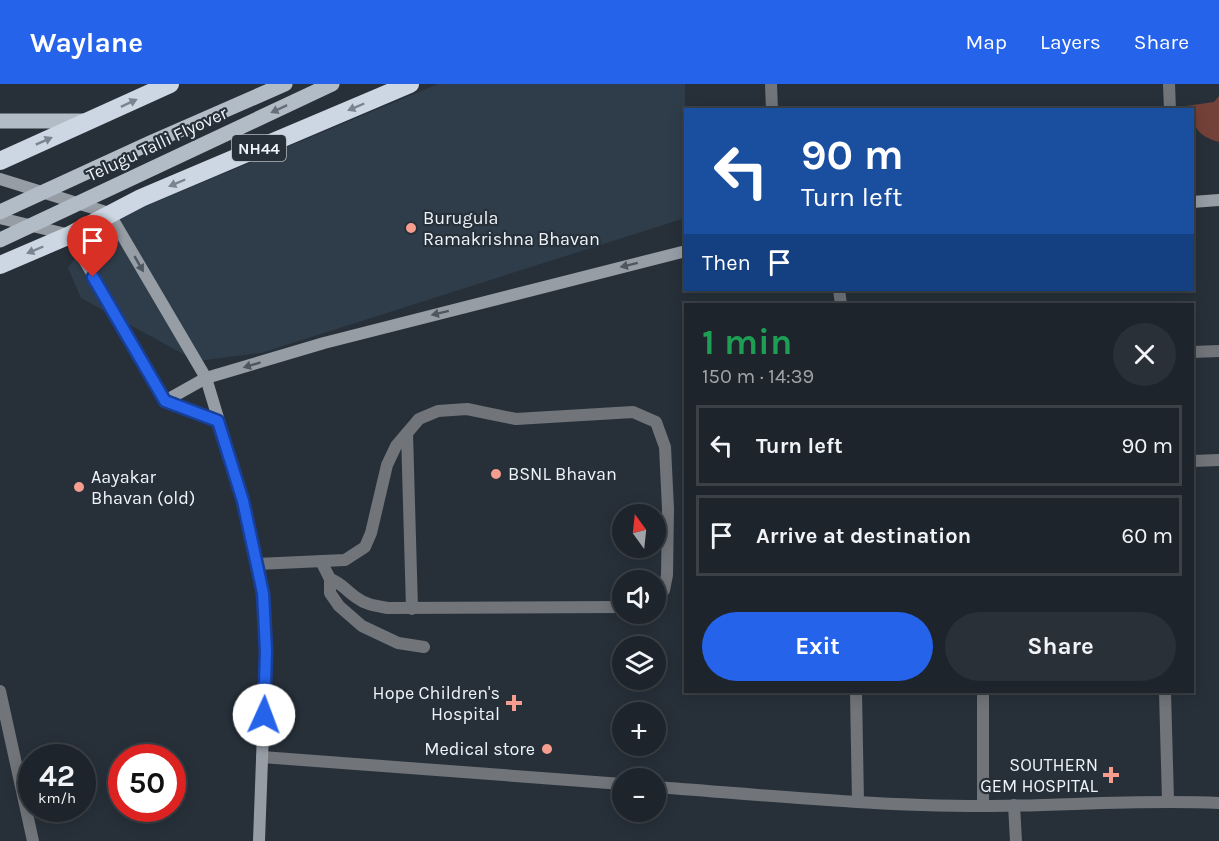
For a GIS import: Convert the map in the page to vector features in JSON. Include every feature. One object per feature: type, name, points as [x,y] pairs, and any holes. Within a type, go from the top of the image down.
[{"type":"highway","points":[[0,161],[170,84]]},
{"type":"highway","name":"NH44","points":[[0,265],[70,235],[109,213],[410,84]]},
{"type":"main road","name":"Telugu Talli Flyover","points":[[0,212],[285,84]]},
{"type":"main road","name":"Telugu Talli Flyover","points":[[0,240],[332,84]]},
{"type":"main road","points":[[0,121],[88,122]]},
{"type":"main road","points":[[0,179],[109,213],[206,378],[243,501],[263,593],[266,651],[259,841]]},
{"type":"main road","points":[[1194,202],[1219,200]]},
{"type":"main road","points":[[0,218],[70,235],[165,401],[218,421]]},
{"type":"main road","points":[[165,401],[206,378],[324,343],[684,252]]},
{"type":"street","points":[[771,84],[772,108]]},
{"type":"street","points":[[1169,84],[1170,108]]},
{"type":"street","points":[[1194,352],[1219,351]]},
{"type":"street","points":[[257,564],[345,560],[365,547],[387,465],[396,446],[419,419],[438,411],[467,409],[516,419],[633,412],[656,422],[665,447],[668,509],[666,582]]},
{"type":"street","points":[[407,433],[412,609]]},
{"type":"street","points":[[1194,461],[1219,460]]},
{"type":"street","points":[[321,561],[330,579],[330,593],[339,606],[362,626],[399,643],[424,647]]},
{"type":"street","points":[[330,579],[341,583],[356,598],[370,605],[412,609],[612,607]]},
{"type":"street","points":[[0,691],[33,841]]},
{"type":"street","points":[[856,693],[858,802]]},
{"type":"street","points":[[983,693],[983,806]]},
{"type":"street","points":[[1165,693],[1168,800]]},
{"type":"street","points":[[262,758],[612,783]]},
{"type":"street","points":[[666,788],[858,802],[983,806],[1168,800],[1219,803]]},
{"type":"street","points":[[1014,805],[1016,841]]},
{"type":"shaded area","points":[[438,84],[685,84],[684,218],[261,353],[196,361],[81,298],[68,268],[97,228]]},
{"type":"shaded area","points":[[1219,96],[1219,142],[1207,138],[1199,131],[1194,122],[1194,108],[1186,106],[1214,102]]},
{"type":"place","name":"Burugula Ramakrishna Bhavan","points":[[411,228]]},
{"type":"place","name":"BSNL Bhavan","points":[[496,474]]},
{"type":"place","name":"Aayakar Bhavan (old)","points":[[79,487]]},
{"type":"place","name":"Hope Children's Hospital","points":[[514,703]]},
{"type":"place","name":"Medical store","points":[[547,749]]},
{"type":"place","name":"SOUTHERN GEM HOSPITAL","points":[[1111,775]]},
{"type":"route","points":[[93,277],[165,401],[218,421],[243,501],[263,593],[266,651],[264,715]]}]
